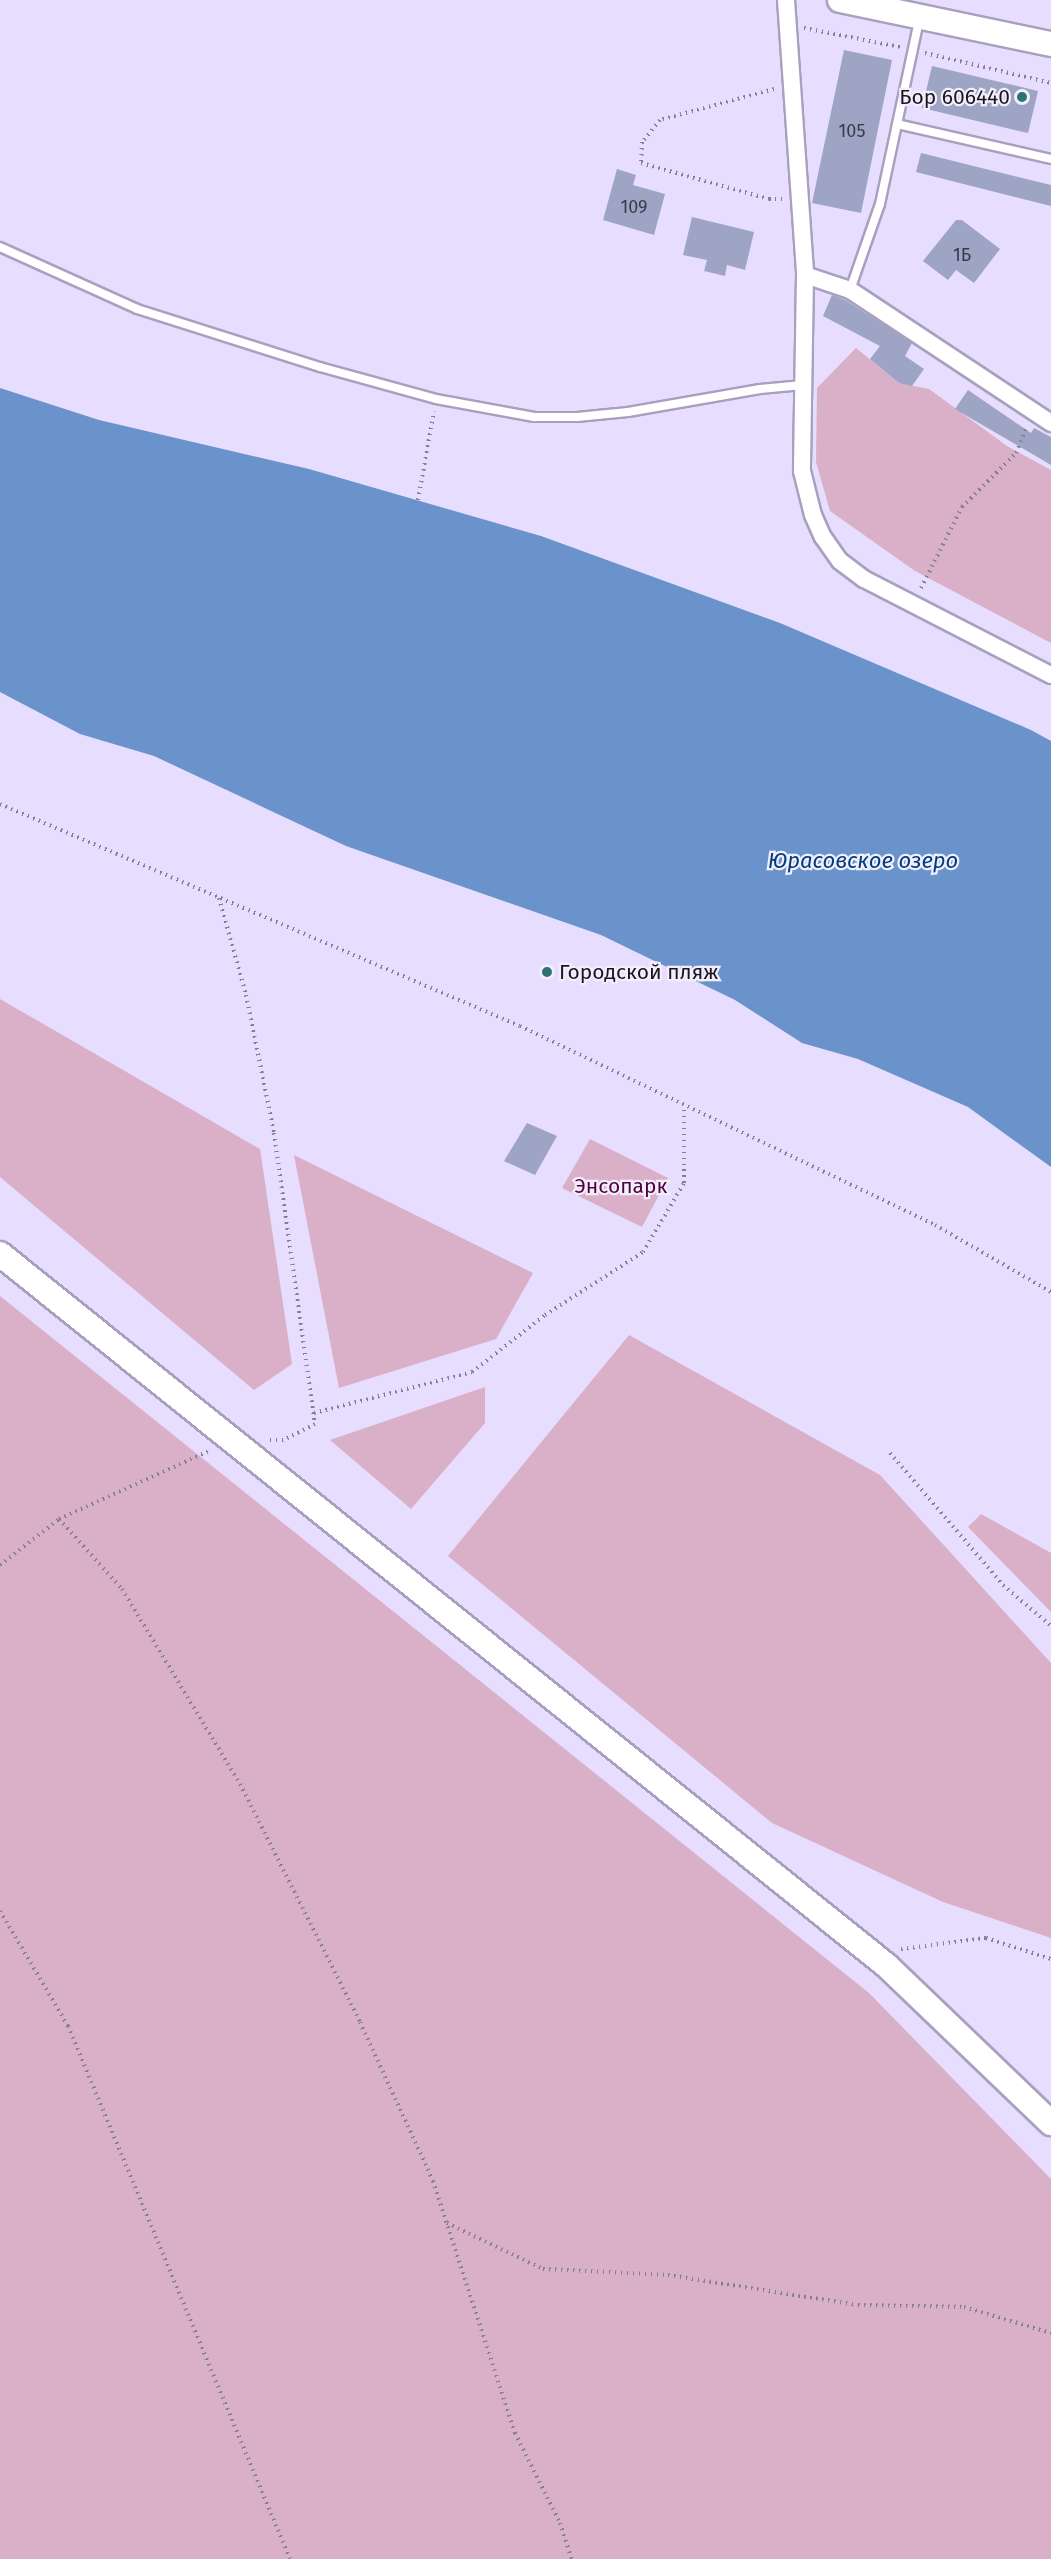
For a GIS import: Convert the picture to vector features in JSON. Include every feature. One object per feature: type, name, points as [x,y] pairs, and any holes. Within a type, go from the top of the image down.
[{"type":"main road","points":[[840,0],[1051,44]]},
{"type":"main road","points":[[0,1254],[871,1953],[1051,2122]]},
{"type":"street","points":[[786,0],[790,85],[805,275],[802,471],[807,495],[823,537],[840,561],[864,579],[1051,675]]},
{"type":"street","points":[[805,275],[850,290],[1051,423]]},
{"type":"lane","points":[[850,290],[880,204],[919,16]]},
{"type":"lane","points":[[897,124],[1051,157]]},
{"type":"lane","points":[[0,247],[137,309],[320,367],[436,399],[534,417],[577,417],[628,412],[760,389],[803,385]]},
{"type":"path","points":[[790,85],[660,120],[642,142],[641,163],[769,199],[798,200]]},
{"type":"path","points":[[418,500],[436,399]]},
{"type":"path","points":[[912,604],[962,507],[1016,453],[1033,412]]},
{"type":"path","points":[[0,804],[520,1026],[935,1225],[1051,1292]]},
{"type":"path","points":[[0,1565],[59,1519],[232,1440],[284,1440],[315,1424],[274,1133],[246,995],[219,898]]},
{"type":"path","points":[[314,1413],[472,1372],[545,1315],[643,1252],[684,1183],[684,1105]]},
{"type":"path","points":[[890,1453],[1003,1584],[1051,1626]]},
{"type":"path","points":[[59,1519],[122,1589],[240,1784],[360,2022],[434,2181],[514,2433],[560,2523],[572,2559]]},
{"type":"path","points":[[0,1911],[68,2026],[290,2559]]},
{"type":"path","points":[[871,1953],[986,1938],[1051,1959]]},
{"type":"path","points":[[446,2223],[543,2269],[668,2275],[858,2305],[964,2307],[1051,2333]]},
{"type":"green space","points":[[856,348],[899,383],[929,389],[1007,446],[1051,470],[1051,643],[915,571],[830,511],[816,462],[817,388]]},
{"type":"green space","points":[[0,999],[260,1149],[292,1364],[254,1390],[0,1177]]},
{"type":"green space","name":"Энсопарк","points":[[590,1139],[668,1178],[642,1227],[562,1188]]},
{"type":"green space","points":[[294,1155],[533,1273],[496,1339],[339,1388]]},
{"type":"green space","points":[[0,1296],[869,1993],[1051,2179],[1051,2559],[0,2559]]},
{"type":"green space","points":[[629,1335],[880,1475],[1051,1663],[1051,1938],[943,1902],[772,1823],[448,1556]]},
{"type":"green space","points":[[485,1387],[485,1423],[411,1509],[330,1440]]},
{"type":"green space","points":[[981,1514],[1051,1553],[1051,1612],[968,1527]]},
{"type":"water","name":"Юрасовское озеро","points":[[0,388],[99,420],[309,469],[541,536],[780,623],[1031,730],[1051,741],[1051,1167],[968,1107],[858,1059],[802,1043],[735,1000],[601,935],[346,846],[154,756],[80,734],[0,692]]},
{"type":"building","points":[[844,50],[892,60],[861,213],[812,203]]},
{"type":"building","points":[[932,66],[1038,91],[1028,133],[922,108]]},
{"type":"building","points":[[921,153],[1051,185],[1051,206],[916,172]]},
{"type":"building","points":[[617,169],[636,175],[633,185],[665,194],[654,235],[603,220]]},
{"type":"building","points":[[692,217],[754,232],[745,270],[727,265],[725,276],[704,271],[707,260],[683,255]]},
{"type":"building","points":[[956,220],[962,220],[1000,249],[974,283],[956,270],[948,280],[923,261]]},
{"type":"building","points":[[832,295],[845,300],[912,343],[905,356],[924,369],[912,386],[899,383],[870,359],[880,346],[823,316]]},
{"type":"building","points":[[968,390],[1031,433],[1034,428],[1051,437],[1051,465],[955,409]]},
{"type":"building","points":[[527,1123],[557,1136],[535,1175],[504,1161]]},
{"type":"place","name":"Бор 606440","points":[[1022,97]]},
{"type":"place","name":"Городской пляж","points":[[547,972]]}]
